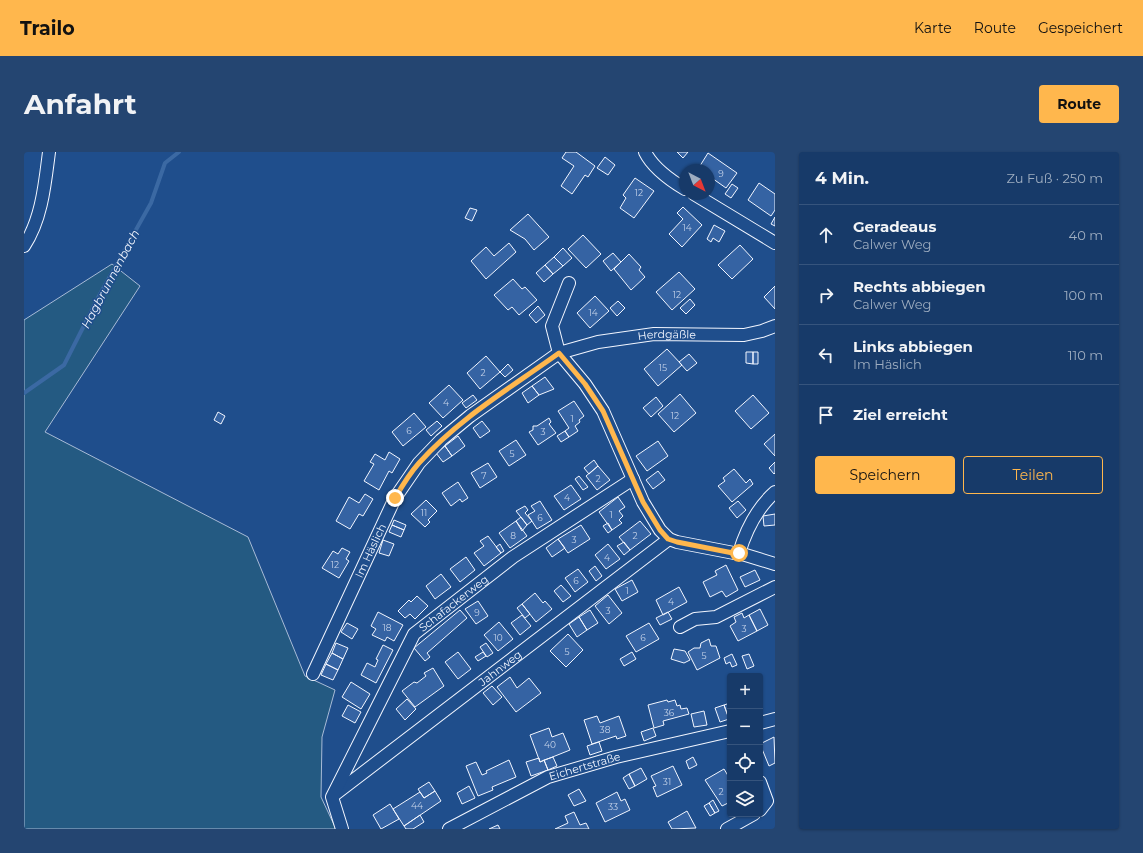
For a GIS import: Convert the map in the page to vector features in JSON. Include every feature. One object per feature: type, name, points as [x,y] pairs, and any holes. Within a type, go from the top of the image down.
[{"type":"street","points":[[24,246],[36,218],[44,190],[49,152]]},
{"type":"street","points":[[645,152],[648,159],[670,180],[679,185]]},
{"type":"street","points":[[704,200],[775,243]]},
{"type":"street","points":[[569,283],[552,326],[559,353],[585,384],[603,411],[632,479],[646,508],[660,530],[668,539],[702,548],[739,553],[775,564]]},
{"type":"street","name":"Herdgäßle","points":[[559,353],[598,342],[654,334],[744,335],[775,326]]},
{"type":"street","name":"Im Häslich","points":[[313,674],[395,498],[410,475],[441,440],[464,421],[559,353]]},
{"type":"street","name":"Schafackerweg","points":[[332,797],[414,634],[512,557],[632,479]]},
{"type":"street","points":[[739,553],[744,537],[763,502],[775,492]]},
{"type":"street","name":"Jahnweg","points":[[332,797],[668,539]]},
{"type":"street","points":[[680,627],[695,619],[716,617],[775,587]]},
{"type":"street","points":[[763,722],[775,719]]},
{"type":"street","name":"Eichertstraße","points":[[449,829],[548,777],[616,757],[727,733]]},
{"type":"street","points":[[763,790],[767,801],[763,806]]},
{"type":"street","points":[[332,797],[342,829]]},
{"type":"street","points":[[727,829],[749,817]]},
{"type":"shaded area","points":[[112,264],[140,286],[45,432],[248,537],[305,676],[335,690],[322,737],[321,797],[336,829],[24,829],[24,320]]},
{"type":"building","points":[[566,152],[576,152],[595,166],[588,177],[585,175],[572,194],[561,186],[574,166],[562,158]]},
{"type":"building","points":[[677,152],[688,152],[683,158]]},
{"type":"building","points":[[708,153],[737,173],[726,188],[715,180],[715,164],[701,164]]},
{"type":"building","points":[[605,157],[615,165],[608,175],[597,168]]},
{"type":"building","points":[[635,178],[654,191],[634,218],[620,208],[626,198],[623,195]]},
{"type":"building","points":[[759,183],[775,194],[775,210],[771,216],[748,200]]},
{"type":"building","points":[[732,184],[738,188],[731,198],[725,194]]},
{"type":"building","points":[[683,207],[702,225],[682,247],[669,234],[683,219],[677,213]]},
{"type":"building","points":[[470,208],[477,210],[472,221],[465,218]]},
{"type":"building","points":[[528,214],[549,237],[534,250],[525,239],[510,230]]},
{"type":"building","points":[[775,217],[775,226],[771,224]]},
{"type":"building","points":[[714,225],[725,231],[719,242],[713,238],[711,242],[707,239]]},
{"type":"building","points":[[583,235],[601,254],[586,268],[568,249]]},
{"type":"building","points":[[509,243],[516,252],[486,279],[471,261],[486,247],[494,256]]},
{"type":"building","points":[[740,245],[753,259],[732,279],[718,265]]},
{"type":"building","points":[[563,248],[572,258],[563,266],[554,257]]},
{"type":"building","points":[[613,253],[621,262],[611,271],[603,261]]},
{"type":"building","points":[[629,254],[641,267],[639,270],[645,277],[631,290],[614,269]]},
{"type":"building","points":[[554,257],[563,266],[553,274],[545,265]]},
{"type":"building","points":[[545,265],[553,274],[544,282],[536,273]]},
{"type":"building","points":[[679,272],[695,289],[672,310],[656,292]]},
{"type":"building","points":[[513,279],[522,289],[525,287],[537,300],[519,315],[512,307],[508,310],[494,295]]},
{"type":"building","points":[[775,286],[775,309],[764,297]]},
{"type":"building","points":[[595,296],[609,311],[590,328],[577,313]]},
{"type":"building","points":[[690,299],[695,305],[686,314],[680,308]]},
{"type":"building","points":[[618,301],[625,308],[617,316],[610,308]]},
{"type":"building","points":[[538,306],[545,315],[536,323],[529,315]]},
{"type":"building","points":[[667,349],[682,365],[658,386],[644,369]]},
{"type":"building","points":[[746,352],[753,352],[753,364],[746,363]]},
{"type":"building","points":[[753,352],[758,352],[758,364],[753,364]]},
{"type":"building","points":[[689,354],[697,363],[687,371],[679,362]]},
{"type":"building","points":[[486,356],[500,372],[480,389],[467,373]]},
{"type":"building","points":[[508,364],[513,370],[505,377],[500,372]]},
{"type":"building","points":[[545,377],[554,389],[539,395],[532,386]]},
{"type":"building","points":[[449,385],[463,400],[443,418],[429,403]]},
{"type":"building","points":[[532,386],[539,395],[528,403],[522,393]]},
{"type":"building","points":[[680,394],[696,413],[674,432],[658,414]]},
{"type":"building","points":[[473,395],[477,400],[466,408],[462,403]]},
{"type":"building","points":[[753,395],[769,413],[751,429],[735,411]]},
{"type":"building","points":[[656,397],[663,406],[651,417],[643,408]]},
{"type":"building","points":[[574,401],[584,416],[575,426],[578,431],[569,437],[565,431],[569,428],[558,411]]},
{"type":"building","points":[[218,412],[225,416],[221,424],[214,420]]},
{"type":"building","points":[[414,413],[426,427],[403,446],[392,432]]},
{"type":"building","points":[[549,418],[551,422],[549,424],[556,433],[538,445],[529,432],[533,430],[533,426],[537,426]]},
{"type":"building","points":[[437,421],[442,426],[431,436],[426,430]]},
{"type":"building","points":[[482,421],[490,431],[480,438],[473,428]]},
{"type":"building","points":[[565,431],[569,437],[561,442],[557,436]]},
{"type":"building","points":[[775,434],[775,456],[764,444]]},
{"type":"building","points":[[458,436],[465,446],[452,456],[445,446]]},
{"type":"building","points":[[516,440],[526,455],[509,466],[499,451]]},
{"type":"building","points":[[658,441],[668,456],[647,471],[636,456]]},
{"type":"building","points":[[445,446],[452,456],[443,462],[436,453]]},
{"type":"building","points":[[389,452],[400,459],[392,473],[389,471],[379,490],[364,481],[374,464],[370,462],[375,454],[385,460]]},
{"type":"building","points":[[594,460],[598,466],[589,474],[584,468]]},
{"type":"building","points":[[775,462],[775,473],[774,474],[769,468]]},
{"type":"building","points":[[488,463],[497,477],[480,488],[471,473]]},
{"type":"building","points":[[598,466],[610,480],[597,490],[586,476]]},
{"type":"building","points":[[734,469],[746,483],[750,479],[753,484],[732,502],[718,486],[725,481],[723,478]]},
{"type":"building","points":[[658,471],[665,480],[653,489],[646,480]]},
{"type":"building","points":[[579,476],[588,487],[583,490],[575,479]]},
{"type":"building","points":[[458,482],[468,498],[462,502],[460,499],[451,506],[442,493]]},
{"type":"building","points":[[571,485],[581,499],[564,510],[554,496]]},
{"type":"building","points":[[365,494],[373,499],[363,516],[359,514],[350,529],[336,521],[349,497],[359,503]]},
{"type":"building","points":[[618,497],[625,507],[619,511],[623,516],[619,520],[622,523],[612,530],[599,512]]},
{"type":"building","points":[[426,500],[437,511],[428,520],[430,522],[425,527],[411,514]]},
{"type":"building","points":[[540,501],[552,520],[537,529],[528,515],[535,511],[531,506]]},
{"type":"building","points":[[738,501],[746,510],[737,518],[729,508]]},
{"type":"building","points":[[525,506],[528,510],[525,513],[532,521],[527,525],[516,511]]},
{"type":"building","points":[[775,514],[775,525],[764,526],[763,516]]},
{"type":"building","points":[[521,517],[527,525],[522,531],[516,521]]},
{"type":"building","points":[[394,520],[406,525],[404,530],[392,525]]},
{"type":"building","points":[[516,521],[527,536],[510,548],[499,533]]},
{"type":"building","points":[[640,521],[651,534],[630,550],[619,537]]},
{"type":"building","points":[[608,523],[612,530],[608,533],[603,526]]},
{"type":"building","points":[[392,525],[404,530],[401,537],[389,532]]},
{"type":"building","points":[[581,525],[590,539],[568,553],[558,539]]},
{"type":"building","points":[[488,536],[501,553],[484,566],[474,553],[484,546],[480,541]]},
{"type":"building","points":[[558,539],[565,548],[552,557],[546,548]]},
{"type":"building","points":[[383,540],[394,544],[389,556],[379,553]]},
{"type":"building","points":[[624,542],[630,550],[624,555],[617,546]]},
{"type":"building","points":[[500,544],[504,551],[501,553],[496,547]]},
{"type":"building","points":[[608,544],[620,559],[606,569],[595,555]]},
{"type":"building","points":[[342,548],[350,552],[346,559],[349,561],[339,578],[322,568],[333,551],[338,554]]},
{"type":"building","points":[[466,557],[475,570],[460,582],[450,569]]},
{"type":"building","points":[[726,565],[738,590],[726,597],[722,591],[710,597],[703,582],[717,575],[715,571]]},
{"type":"building","points":[[595,566],[602,576],[596,581],[589,571]]},
{"type":"building","points":[[578,569],[588,582],[575,592],[565,578]]},
{"type":"building","points":[[755,570],[760,580],[745,587],[740,577]]},
{"type":"building","points":[[441,574],[451,587],[435,599],[426,586]]},
{"type":"building","points":[[632,580],[638,592],[622,601],[615,589]]},
{"type":"building","points":[[561,585],[571,596],[563,602],[554,591]]},
{"type":"building","points":[[679,587],[687,602],[663,615],[656,600]]},
{"type":"building","points":[[535,593],[543,603],[545,601],[552,609],[536,622],[522,604]]},
{"type":"building","points":[[608,595],[622,613],[609,624],[595,606]]},
{"type":"building","points":[[417,596],[428,606],[415,619],[410,614],[405,618],[398,611],[409,600],[411,602]]},
{"type":"building","points":[[478,601],[488,616],[476,624],[465,609]]},
{"type":"building","points":[[522,604],[530,614],[525,618],[517,608]]},
{"type":"building","points":[[760,609],[768,625],[757,631],[749,615]]},
{"type":"building","points":[[460,610],[467,618],[427,653],[430,657],[425,661],[414,648]]},
{"type":"building","points":[[590,610],[598,623],[587,630],[579,617]]},
{"type":"building","points":[[378,612],[403,625],[394,641],[387,637],[385,641],[372,635],[376,629],[371,626]]},
{"type":"building","points":[[668,612],[672,619],[660,625],[656,618]]},
{"type":"building","points":[[742,613],[744,618],[749,615],[757,631],[738,641],[730,626],[736,622],[734,617]]},
{"type":"building","points":[[522,615],[531,626],[520,635],[511,623]]},
{"type":"building","points":[[579,617],[587,630],[577,637],[569,624]]},
{"type":"building","points":[[499,622],[513,639],[498,651],[484,635]]},
{"type":"building","points":[[347,623],[358,629],[352,639],[341,632]]},
{"type":"building","points":[[649,623],[659,639],[636,652],[626,636]]},
{"type":"building","points":[[568,634],[583,650],[566,667],[550,651]]},
{"type":"building","points":[[709,639],[711,646],[716,646],[720,658],[697,670],[688,652],[694,648],[700,648],[701,643]]},
{"type":"building","points":[[336,643],[348,648],[343,659],[332,653]]},
{"type":"building","points":[[486,643],[493,653],[487,657],[480,647]]},
{"type":"building","points":[[383,645],[393,650],[376,683],[361,675],[367,663],[375,667],[378,660],[376,659]]},
{"type":"building","points":[[674,649],[685,651],[690,660],[684,663],[671,659]]},
{"type":"building","points":[[458,652],[471,669],[458,679],[445,662]]},
{"type":"building","points":[[483,652],[486,656],[478,661],[475,657]]},
{"type":"building","points":[[632,652],[636,659],[624,666],[620,659]]},
{"type":"building","points":[[332,653],[343,659],[338,670],[326,664]]},
{"type":"building","points":[[732,654],[737,665],[732,667],[730,662],[726,664],[724,658]]},
{"type":"building","points":[[749,654],[754,666],[747,669],[742,656]]},
{"type":"building","points":[[326,664],[338,670],[333,680],[321,675]]},
{"type":"building","points":[[433,668],[444,686],[415,707],[402,691],[414,682],[417,683],[426,676],[424,673]]},
{"type":"building","points":[[510,677],[517,688],[529,678],[541,693],[516,712],[497,687]]},
{"type":"building","points":[[351,682],[370,694],[361,709],[342,697]]},
{"type":"building","points":[[492,686],[502,697],[493,705],[483,693]]},
{"type":"building","points":[[407,699],[416,709],[405,720],[396,709]]},
{"type":"building","points":[[667,700],[668,702],[675,700],[677,706],[680,705],[681,709],[687,708],[689,714],[663,721],[664,725],[654,728],[648,705]]},
{"type":"building","points":[[727,704],[727,713],[724,705]]},
{"type":"building","points":[[348,705],[361,712],[355,723],[342,716]]},
{"type":"building","points":[[724,705],[727,713],[727,720],[720,722],[715,708]]},
{"type":"building","points":[[704,711],[707,725],[694,727],[691,714]]},
{"type":"building","points":[[597,716],[600,723],[619,716],[626,736],[617,739],[616,736],[592,744],[584,720]]},
{"type":"building","points":[[549,728],[552,737],[563,733],[570,750],[540,762],[530,735]]},
{"type":"building","points":[[653,728],[656,736],[644,741],[641,732]]},
{"type":"building","points":[[774,737],[775,763],[769,766],[763,751],[763,742]]},
{"type":"building","points":[[599,742],[602,751],[590,755],[587,746]]},
{"type":"building","points":[[553,757],[557,766],[548,770],[544,760]]},
{"type":"building","points":[[693,757],[697,765],[689,769],[686,761]]},
{"type":"building","points":[[539,758],[540,762],[544,760],[548,770],[531,776],[526,762]]},
{"type":"building","points":[[509,760],[516,777],[492,787],[493,790],[478,796],[466,766],[476,762],[482,775],[487,773],[486,771]]},
{"type":"building","points":[[673,766],[682,785],[657,797],[653,787],[656,786],[651,776]]},
{"type":"building","points":[[641,768],[647,779],[635,786],[629,774]]},
{"type":"building","points":[[724,769],[727,774],[727,804],[722,806],[705,780]]},
{"type":"building","points":[[629,774],[635,786],[629,789],[623,778]]},
{"type":"building","points":[[429,782],[435,791],[424,798],[418,789]]},
{"type":"building","points":[[469,786],[475,798],[462,804],[457,793]]},
{"type":"building","points":[[579,789],[586,801],[574,806],[568,795]]},
{"type":"building","points":[[435,791],[441,801],[404,826],[393,809],[420,792],[424,798]]},
{"type":"building","points":[[617,792],[621,801],[625,799],[630,810],[605,822],[596,803]]},
{"type":"building","points":[[713,800],[719,811],[715,813],[709,803]]},
{"type":"building","points":[[709,803],[715,813],[710,816],[704,806]]},
{"type":"building","points":[[390,804],[399,819],[381,829],[373,815]]},
{"type":"building","points":[[687,811],[696,828],[672,829],[668,822]]},
{"type":"building","points":[[574,812],[580,825],[586,823],[589,829],[555,829],[568,823],[565,816]]},
{"type":"building","points":[[420,815],[424,822],[413,829],[406,829],[404,826]]},
{"type":"building","points":[[498,825],[500,829],[489,829]]},
{"type":"waterway","name":"Hagbrunnenbach","points":[[24,393],[64,365],[100,294],[151,203],[165,163],[179,152]]},
{"type":"route","points":[[395,498],[419,463],[441,440],[470,416],[559,353],[585,384],[603,411],[643,502],[660,530],[668,539],[694,546],[739,553]]}]
